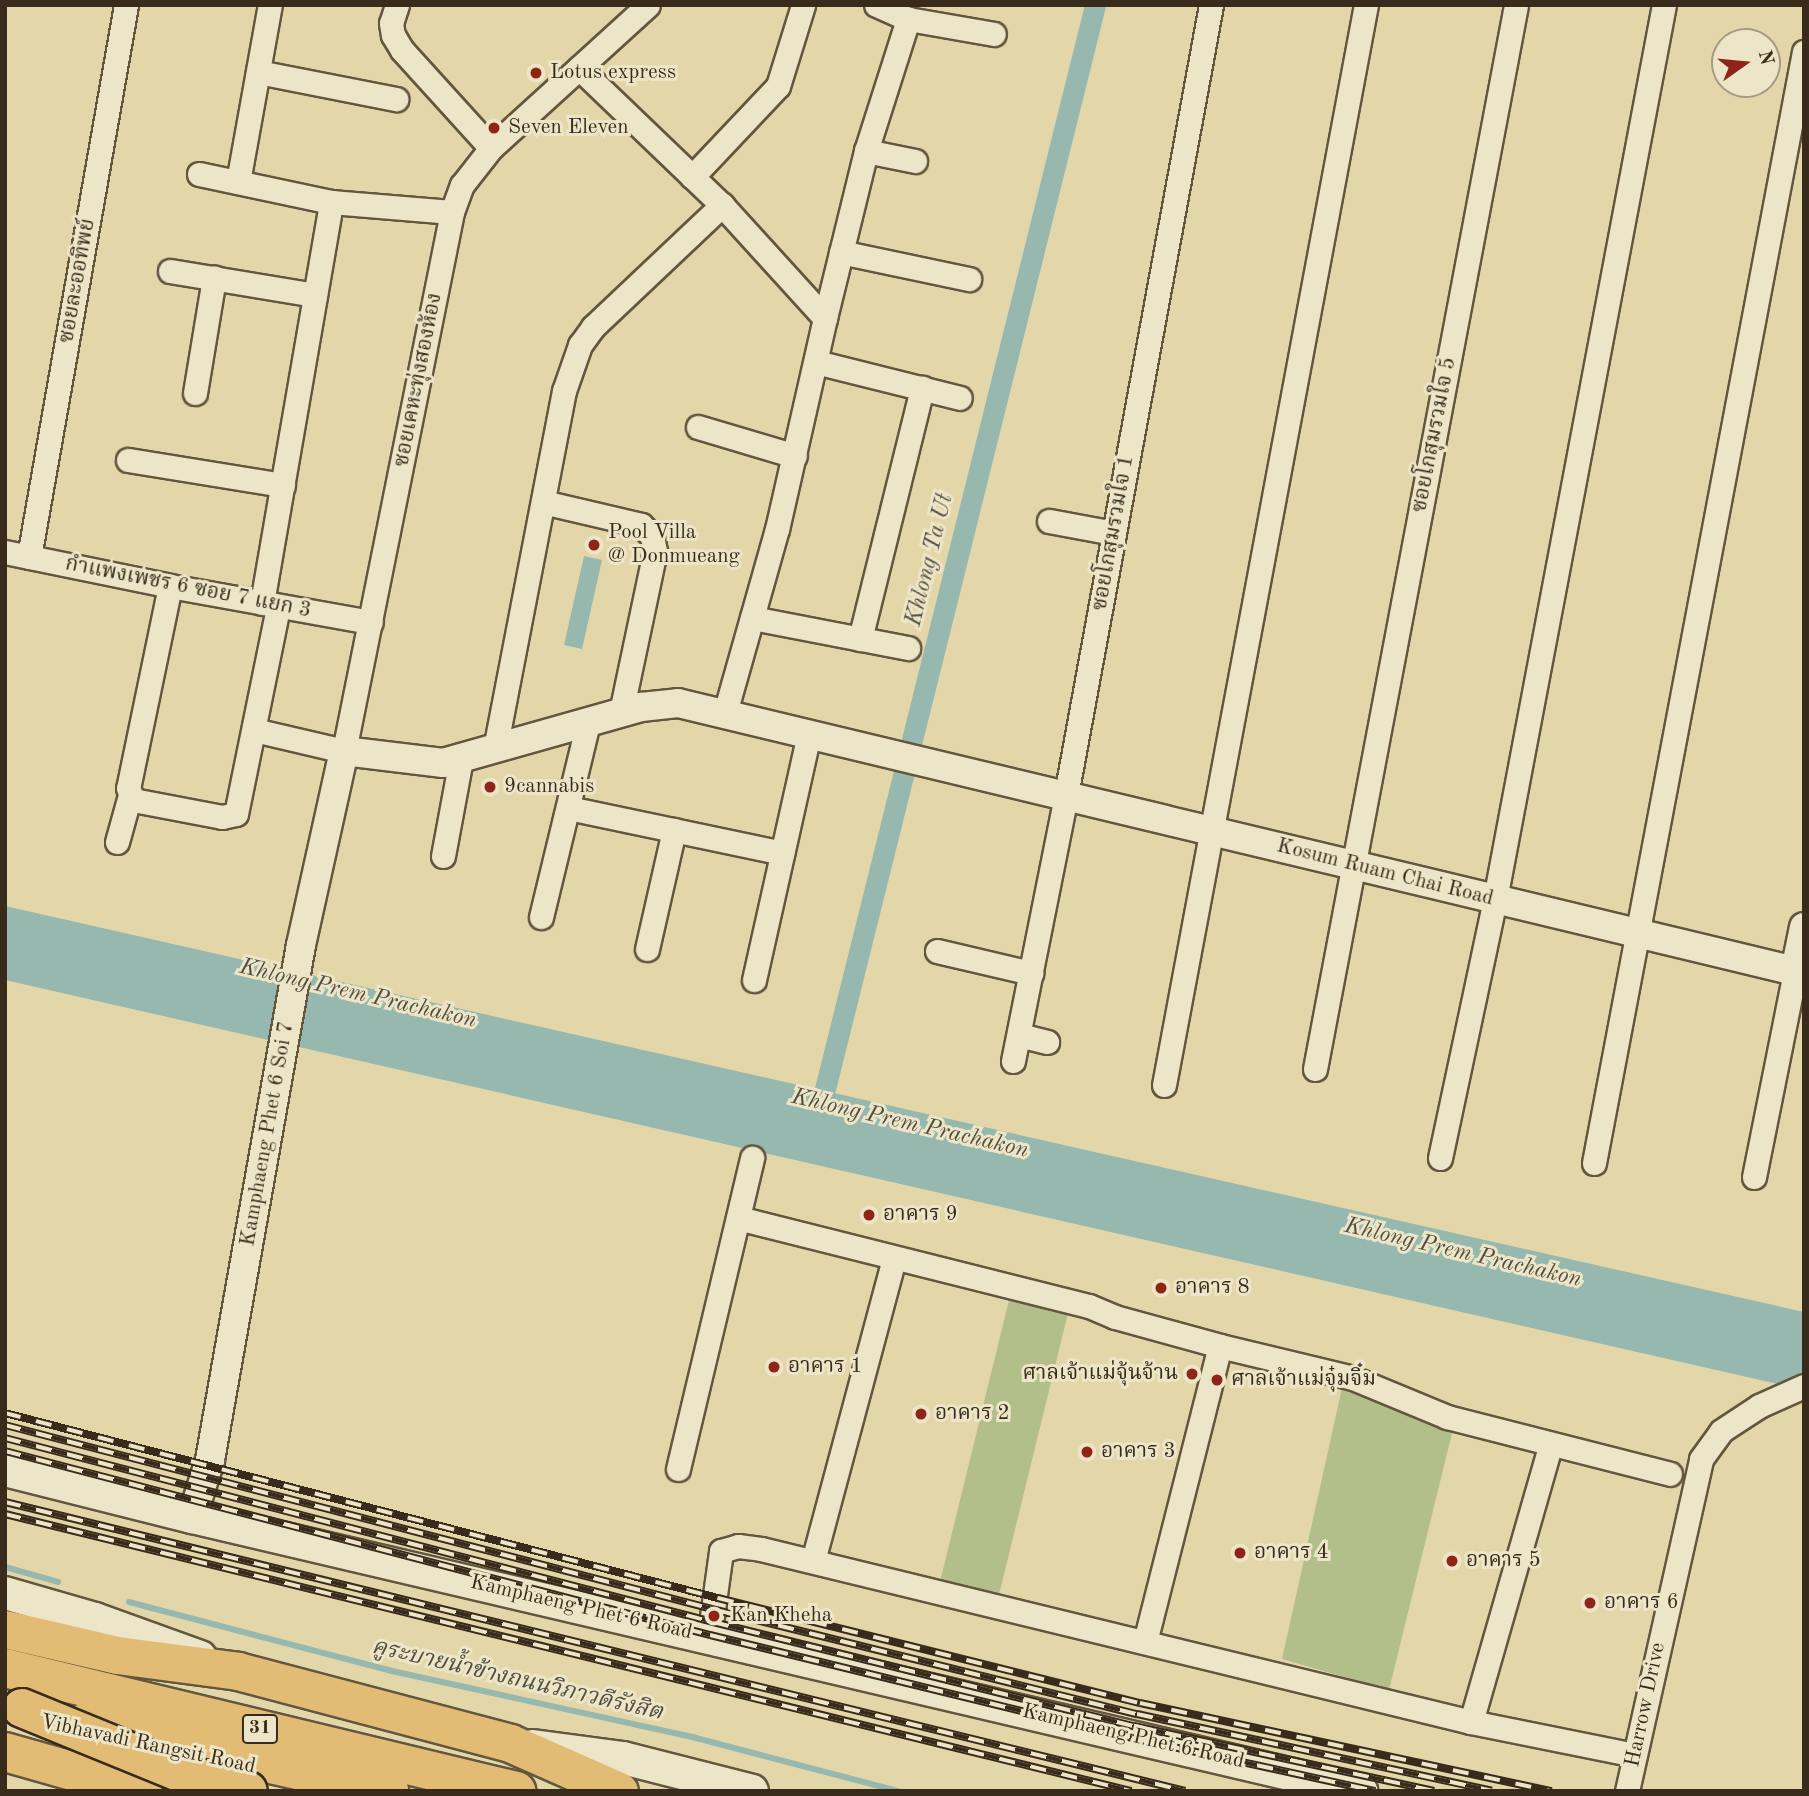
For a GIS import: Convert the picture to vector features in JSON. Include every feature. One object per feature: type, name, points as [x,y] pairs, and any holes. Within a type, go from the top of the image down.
[{"type":"highway","name":"31","points":[[5,1629],[117,1655],[238,1671],[510,1743],[619,1791]]},
{"type":"highway","name":"31","points":[[5,1668],[516,1791]]},
{"type":"highway","name":"31","points":[[11,1709],[389,1791]]},
{"type":"highway","points":[[11,1709],[181,1773],[248,1791]]},
{"type":"highway","name":"Vibhavadi Rangsit Road","points":[[11,1709],[119,1742],[373,1791]]},
{"type":"highway","points":[[5,1752],[143,1791]]},
{"type":"main road","name":"Kamphaeng Phet 6 Road","points":[[5,1470],[192,1517],[1361,1791]]},
{"type":"main road","name":"31","points":[[5,1594],[95,1619],[238,1671]]},
{"type":"main road","name":"31","points":[[510,1743],[623,1758],[752,1791]]},
{"type":"street","name":"ซอยละออทิพย์","points":[[29,557],[127,5]]},
{"type":"street","points":[[238,182],[270,5]]},
{"type":"street","points":[[397,5],[391,23],[393,35],[402,50],[491,148]]},
{"type":"street","name":"ซอยเคหะทุ่งสองห้อง","points":[[344,751],[452,212],[462,185],[491,148],[648,5]]},
{"type":"street","points":[[692,177],[779,86],[803,5]]},
{"type":"street","points":[[876,5],[908,19],[994,34]]},
{"type":"street","name":"ซอยโกสุมรวมใจ 1","points":[[1013,1060],[1066,795],[1212,5]]},
{"type":"street","points":[[1164,1084],[1214,831],[1366,5]]},
{"type":"street","name":"ซอยโกสุมรวมใจ 5","points":[[1315,1069],[1516,5]]},
{"type":"street","points":[[1440,1158],[1495,899],[1664,5]]},
{"type":"street","points":[[725,713],[795,456],[866,151],[908,19]]},
{"type":"street","points":[[1594,1163],[1804,52]]},
{"type":"street","points":[[579,68],[722,205],[825,318]]},
{"type":"street","points":[[258,72],[396,99]]},
{"type":"street","points":[[866,151],[915,161]]},
{"type":"street","points":[[198,174],[331,202],[452,212]]},
{"type":"street","points":[[170,586],[128,788],[133,800],[230,817],[236,814],[254,730],[282,485],[331,202]]},
{"type":"street","points":[[495,749],[564,391],[580,345],[593,327],[722,205]]},
{"type":"street","points":[[841,252],[969,279]]},
{"type":"street","points":[[170,271],[315,295]]},
{"type":"street","points":[[195,393],[214,278]]},
{"type":"street","points":[[816,362],[960,398]]},
{"type":"street","points":[[860,639],[922,388]]},
{"type":"street","points":[[698,427],[795,456]]},
{"type":"street","points":[[128,460],[282,485]]},
{"type":"street","points":[[543,502],[641,525],[652,537],[655,551],[621,713]]},
{"type":"street","points":[[1049,521],[1114,533]]},
{"type":"street","name":"กำแพงเพชร 6 ซอย 7 แยก 3","points":[[5,552],[170,586],[371,622]]},
{"type":"street","points":[[752,618],[908,648]]},
{"type":"street","name":"Kosum Ruam Chai Road","points":[[344,751],[431,763],[461,759],[621,713],[678,703],[1795,971]]},
{"type":"street","points":[[541,917],[588,722]]},
{"type":"street","points":[[254,730],[344,751]]},
{"type":"street","points":[[754,980],[809,734]]},
{"type":"street","name":"Kamphaeng Phet 6 Soi 7","points":[[192,1517],[210,1460],[299,959],[344,751]]},
{"type":"street","points":[[443,856],[461,759]]},
{"type":"street","points":[[117,842],[130,795]]},
{"type":"street","points":[[569,808],[782,853]]},
{"type":"street","points":[[647,949],[674,830]]},
{"type":"street","points":[[1754,1177],[1804,927]]},
{"type":"street","points":[[937,951],[1031,973]]},
{"type":"street","points":[[1019,1035],[1048,1042]]},
{"type":"street","points":[[678,1469],[752,1158]]},
{"type":"street","points":[[738,1218],[1089,1306],[1115,1317],[1220,1346],[1353,1378],[1427,1411],[1550,1446],[1670,1474]]},
{"type":"street","points":[[813,1561],[894,1259]]},
{"type":"street","points":[[1145,1642],[1220,1346]]},
{"type":"street","name":"Harrow Drive","points":[[1627,1791],[1701,1459],[1721,1431],[1759,1406],[1804,1386]]},
{"type":"street","points":[[1471,1722],[1550,1446]]},
{"type":"street","points":[[709,1638],[721,1550],[738,1546],[813,1561],[1471,1722],[1635,1755]]},
{"type":"green space","points":[[1010,1296],[1069,1309],[998,1599],[939,1586]]},
{"type":"green space","points":[[1344,1379],[1454,1425],[1389,1690],[1282,1659]]},
{"type":"water","points":[[584,556],[602,560],[582,649],[564,645]]},
{"type":"water","name":"Khlong Prem Prachakon","points":[[5,906],[1804,1312],[1804,1390],[5,980]]},
{"type":"waterway","name":"Khlong Ta Ut","points":[[818,1117],[1095,5]]},
{"type":"waterway","name":"คูระบายน้ำข้างถนนวิภาวดีรังสิต","points":[[5,1567],[58,1582]]},
{"type":"waterway","name":"คูระบายน้ำข้างถนนวิภาวดีรังสิต","points":[[129,1602],[392,1671],[696,1738],[898,1791]]},
{"type":"railway","points":[[5,1413],[718,1598],[1140,1703],[1552,1791]]},
{"type":"railway","points":[[5,1425],[716,1610],[1137,1714],[1492,1791]]},
{"type":"railway","points":[[5,1438],[713,1622],[1134,1726],[1434,1791]]},
{"type":"railway","points":[[5,1451],[710,1635],[1132,1738],[1375,1791]]},
{"type":"railway","points":[[5,1502],[1185,1791]]},
{"type":"railway","points":[[5,1514],[1131,1791]]},
{"type":"place","name":"Lotus express","points":[[536,73]]},
{"type":"place","name":"Seven Eleven","points":[[494,128]]},
{"type":"place","name":"Pool Villa @ Donmueang","points":[[594,545]]},
{"type":"place","name":"9cannabis","points":[[490,787]]},
{"type":"place","name":"อาคาร 9","points":[[869,1215]]},
{"type":"place","name":"อาคาร 8","points":[[1161,1288]]},
{"type":"place","name":"อาคาร 1","points":[[774,1367]]},
{"type":"place","name":"ศาลเจ้าแม่จุ้นจ้าน","points":[[1192,1374]]},
{"type":"place","name":"ศาลเจ้าแม่จุ๋มจิ๋ม","points":[[1217,1380]]},
{"type":"place","name":"อาคาร 2","points":[[921,1414]]},
{"type":"place","name":"อาคาร 3","points":[[1087,1452]]},
{"type":"place","name":"อาคาร 4","points":[[1240,1553]]},
{"type":"place","name":"อาคาร 5","points":[[1452,1561]]},
{"type":"place","name":"อาคาร 6","points":[[1590,1603]]},
{"type":"place","name":"Kan Kheha","points":[[714,1616]]}]
